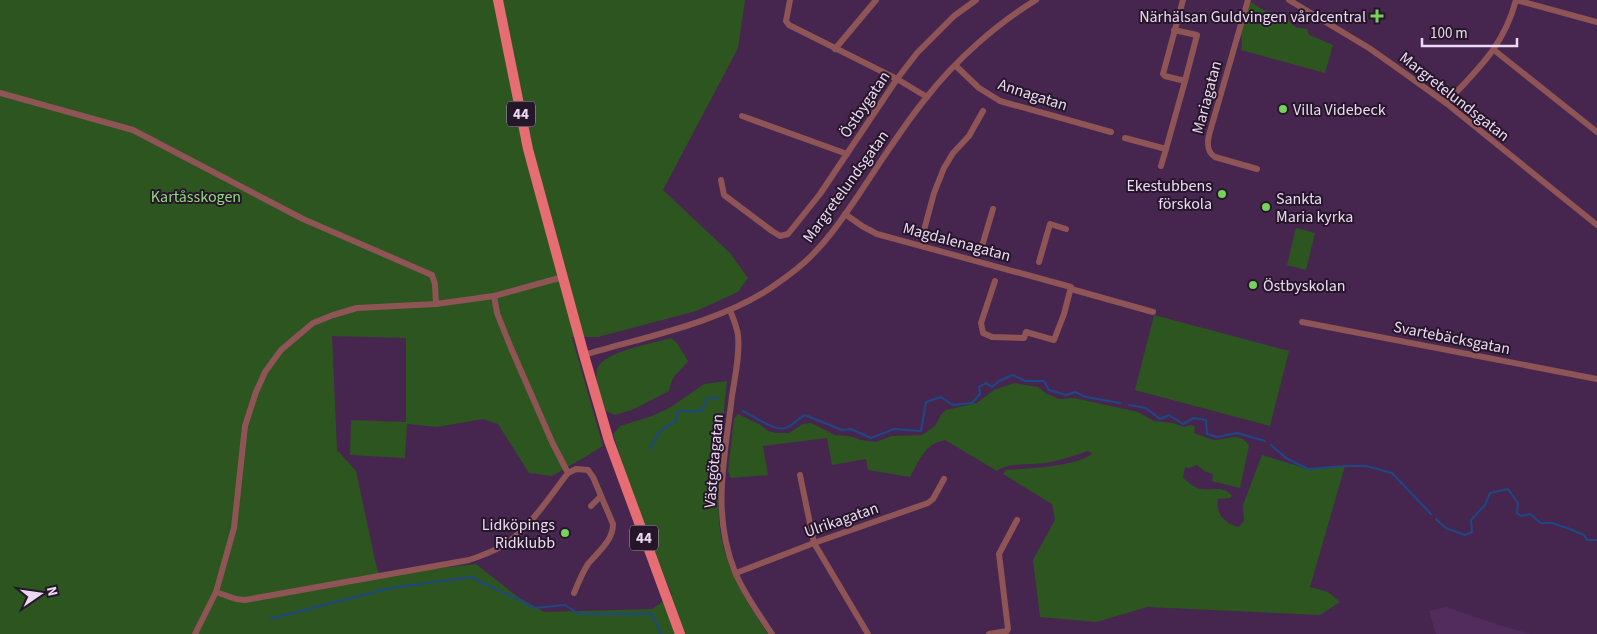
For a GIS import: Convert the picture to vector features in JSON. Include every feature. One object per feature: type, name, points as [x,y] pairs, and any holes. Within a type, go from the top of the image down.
[{"type":"main road","name":"44","points":[[498,0],[528,148],[584,355],[609,441],[680,634]]},
{"type":"street","points":[[790,0],[787,23],[897,79],[927,97]]},
{"type":"street","points":[[836,49],[876,0]]},
{"type":"street","name":"Östbygatan","points":[[720,180],[724,195],[777,234],[784,236],[788,234],[820,194],[897,79],[917,53],[954,16],[976,0]]},
{"type":"street","name":"Margretelundsgatan","points":[[584,355],[672,330],[730,310],[757,297],[800,265],[822,244],[845,214],[927,97],[996,27],[1036,0]]},
{"type":"street","points":[[1182,0],[1162,74],[1185,81]]},
{"type":"street","name":"Mariagatan","points":[[1248,0],[1209,135],[1208,146],[1211,155],[1215,157],[1257,169]]},
{"type":"street","name":"Margretelundsgatan","points":[[1289,0],[1369,48],[1446,103],[1597,224]]},
{"type":"street","points":[[1446,103],[1494,50],[1506,29],[1516,0],[1597,22]]},
{"type":"street","points":[[1161,166],[1197,35],[1174,30]]},
{"type":"street","points":[[1494,50],[1597,132]]},
{"type":"street","name":"Annagatan","points":[[956,66],[975,84],[996,99],[1110,132]]},
{"type":"street","points":[[0,93],[133,130],[303,219],[432,275],[435,284],[436,304]]},
{"type":"street","points":[[924,230],[938,180],[953,153],[963,143],[984,111]]},
{"type":"street","points":[[742,116],[847,154]]},
{"type":"street","points":[[1125,138],[1166,149]]},
{"type":"street","points":[[982,246],[993,209]]},
{"type":"street","name":"Magdalenagatan","points":[[845,214],[877,234],[1153,312]]},
{"type":"street","points":[[1039,262],[1050,224],[1066,229]]},
{"type":"street","points":[[195,634],[216,592],[234,528],[245,426],[265,372],[281,350],[313,324],[333,314],[357,308],[436,304],[494,296],[563,276]]},
{"type":"street","points":[[995,281],[981,323],[982,333],[992,337],[1024,338],[1026,332],[1054,340],[1066,309],[1069,287]]},
{"type":"street","points":[[494,296],[497,313],[552,442],[568,473]]},
{"type":"street","name":"Västgötagatan","points":[[730,310],[738,335],[738,357],[721,486],[723,531],[736,573],[748,597],[772,634]]},
{"type":"street","name":"Svartebäcksgatan","points":[[1302,322],[1597,380]]},
{"type":"street","points":[[216,592],[245,600],[469,560],[488,554],[504,545],[521,530],[543,507],[568,473],[576,469],[588,470],[594,477],[613,524],[613,532],[610,539],[587,566],[574,593]]},
{"type":"street","points":[[800,475],[814,543],[868,634]]},
{"type":"street","name":"Ulrikagatan","points":[[736,573],[928,503],[933,499],[944,479]]},
{"type":"street","points":[[591,506],[601,496]]},
{"type":"street","points":[[990,634],[1008,629],[999,554],[1016,520]]},
{"type":"shaded area","points":[[1446,607],[1530,634],[1436,634],[1429,611]]},
{"type":"green space","name":"Kartåsskogen","points":[[0,0],[745,0],[738,48],[663,190],[730,253],[748,278],[738,292],[696,311],[598,337],[572,337],[603,446],[552,476],[529,473],[498,424],[483,419],[437,427],[407,424],[405,458],[350,455],[351,420],[406,422],[406,338],[332,336],[337,450],[356,471],[377,569],[380,575],[476,564],[518,597],[544,612],[652,609],[672,595],[641,519],[613,434],[620,426],[652,416],[671,407],[704,384],[727,381],[719,489],[720,530],[727,559],[737,582],[768,634],[0,634]]},
{"type":"green space","points":[[1251,2],[1263,10],[1276,13],[1277,16],[1289,20],[1294,26],[1307,29],[1309,35],[1333,45],[1325,73],[1241,50],[1242,23]]},
{"type":"green space","points":[[1296,228],[1315,233],[1306,270],[1287,265]]},
{"type":"green space","points":[[1154,315],[1289,351],[1270,426],[1135,390]]},
{"type":"green space","points":[[671,338],[677,343],[688,361],[674,377],[669,391],[634,409],[615,415],[606,411],[596,373],[601,363],[618,353]]},
{"type":"green space","points":[[1015,383],[1038,387],[1047,394],[1059,399],[1074,398],[1138,412],[1154,421],[1173,423],[1184,427],[1191,425],[1195,427],[1194,433],[1211,439],[1217,440],[1234,437],[1243,439],[1249,446],[1240,488],[1212,481],[1213,474],[1206,472],[1197,465],[1189,468],[1185,467],[1183,478],[1198,488],[1221,489],[1229,493],[1232,496],[1230,498],[1218,499],[1217,504],[1220,514],[1225,521],[1234,526],[1239,527],[1244,521],[1243,505],[1262,455],[1308,469],[1345,466],[1310,587],[1328,592],[1340,602],[1320,615],[1147,607],[1097,622],[1040,617],[1033,560],[1055,520],[1052,504],[1003,474],[1006,470],[1052,466],[1077,461],[1092,453],[1088,451],[1052,462],[1014,465],[997,471],[945,440],[927,449],[910,477],[868,470],[866,459],[832,465],[827,438],[763,446],[768,475],[731,478],[728,471],[734,419],[738,414],[759,424],[768,431],[776,433],[789,433],[803,424],[811,423],[835,435],[876,442],[892,436],[922,435],[935,426],[946,410],[977,403],[994,390]]},
{"type":"waterway","points":[[743,411],[766,424],[778,428],[788,427],[805,415],[842,430],[851,429],[871,438],[894,429],[921,431],[926,402],[941,397],[953,405],[972,403],[980,394],[979,387],[986,383],[992,387],[999,381],[1013,375],[1025,381],[1044,381],[1049,390],[1066,395],[1075,392],[1086,397],[1120,403]]},
{"type":"waterway","points":[[650,449],[659,433],[675,422],[678,411],[702,410],[707,399],[718,398]]},
{"type":"waterway","points":[[1129,405],[1146,408],[1160,419],[1169,415],[1183,424],[1194,418],[1206,420],[1207,434],[1217,437],[1237,433],[1265,441]]},
{"type":"waterway","points":[[1271,445],[1286,458],[1308,469],[1366,466],[1392,473],[1431,514]]},
{"type":"waterway","points":[[1436,519],[1446,528],[1465,535],[1472,532],[1471,520],[1485,505],[1490,493],[1508,489],[1518,503],[1517,513],[1521,516],[1530,514],[1541,523],[1552,523],[1584,535],[1587,540],[1597,540]]},
{"type":"waterway","points":[[270,619],[390,588],[471,577],[535,608],[565,605],[579,614],[652,614],[661,634]]},
{"type":"place","name":"Närhälsan Guldvingen vårdcentral","points":[[1377,16]]},
{"type":"place","name":"Villa Videbeck","points":[[1283,109]]},
{"type":"place","name":"Ekestubbens förskola","points":[[1222,194]]},
{"type":"place","name":"Sankta Maria kyrka","points":[[1266,207]]},
{"type":"place","name":"Östbyskolan","points":[[1253,285]]},
{"type":"place","name":"Lidköpings Ridklubb","points":[[565,533]]}]
